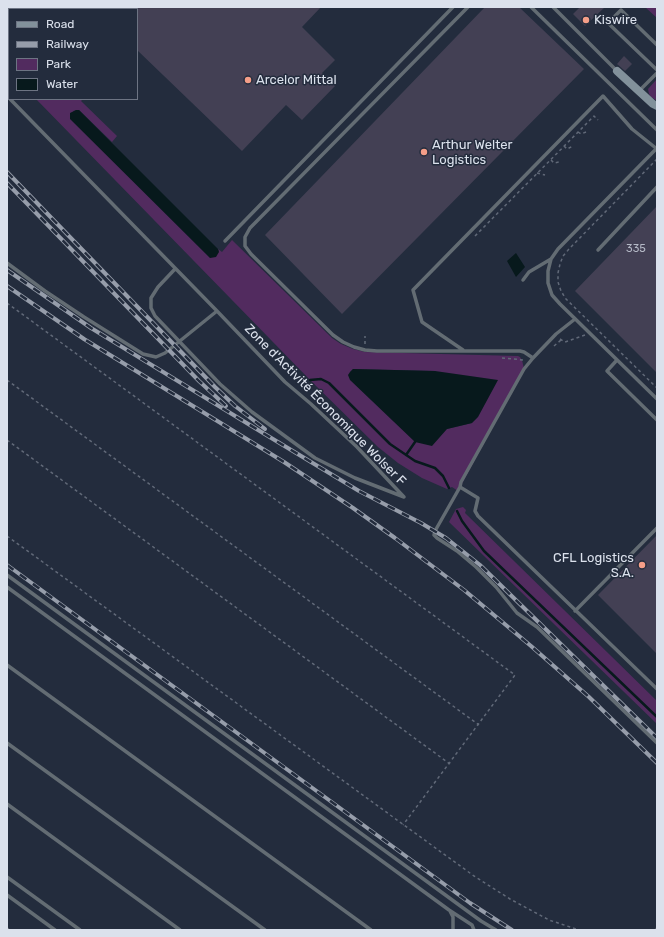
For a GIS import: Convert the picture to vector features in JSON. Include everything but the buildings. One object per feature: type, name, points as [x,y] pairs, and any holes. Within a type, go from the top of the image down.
[{"type":"main road","points":[[618,71],[657,106]]},
{"type":"lane","points":[[225,241],[453,7]]},
{"type":"lane","points":[[468,7],[250,228],[245,237],[245,246],[251,254],[330,332],[343,342],[354,347],[365,350],[440,352],[464,350],[520,351],[532,358]]},
{"type":"lane","points":[[531,7],[657,130]]},
{"type":"lane","points":[[553,7],[618,71]]},
{"type":"lane","points":[[639,91],[657,71],[608,23],[621,10],[657,45]]},
{"type":"lane","points":[[464,350],[422,322],[413,290],[603,96],[632,129],[657,149],[558,249],[551,259],[548,271],[548,283],[552,295],[657,399]]},
{"type":"lane","name":"Zone d'Activité Économique Wolser F","points":[[11,100],[217,311],[284,382],[317,409],[357,446],[404,496],[355,478],[316,458],[252,412],[220,384],[155,316],[151,298],[158,287],[175,269]]},
{"type":"lane","points":[[598,250],[657,187]]},
{"type":"lane","points":[[523,280],[529,272],[551,259]]},
{"type":"lane","points":[[7,262],[65,304],[143,354],[156,357],[165,354],[217,311]]},
{"type":"lane","points":[[575,319],[556,334],[532,358],[524,369],[461,482],[459,489],[434,535],[457,551],[476,567],[496,586],[517,613],[537,627],[657,743]]},
{"type":"lane","points":[[617,360],[607,370],[657,420]]},
{"type":"lane","points":[[459,489],[478,498],[475,511],[478,516],[657,689]]},
{"type":"lane","points":[[575,611],[657,528]]},
{"type":"lane","points":[[7,575],[462,907],[496,930]]},
{"type":"lane","points":[[7,587],[449,910],[472,925],[474,930]]},
{"type":"lane","points":[[7,664],[371,930]]},
{"type":"lane","points":[[7,743],[265,930]]},
{"type":"lane","points":[[7,804],[180,930]]},
{"type":"lane","points":[[7,877],[80,930]]},
{"type":"lane","points":[[7,895],[55,930]]},
{"type":"lane","points":[[449,910],[453,918],[453,930]]},
{"type":"path","points":[[470,241],[594,116],[598,120]]},
{"type":"path","points":[[578,132],[581,134],[586,132]]},
{"type":"path","points":[[564,146],[567,149],[573,146]]},
{"type":"path","points":[[657,159],[569,248],[563,256],[560,264],[558,282],[566,299],[657,388]]},
{"type":"path","points":[[551,160],[554,162],[559,162]]},
{"type":"path","points":[[537,173],[545,175]]},
{"type":"path","points":[[7,303],[515,675],[403,825]]},
{"type":"path","points":[[556,334],[565,342],[584,336],[589,332]]},
{"type":"path","points":[[7,380],[478,725]]},
{"type":"path","points":[[7,440],[450,764]]},
{"type":"path","points":[[7,536],[474,876],[510,899],[549,920],[579,930]]},
{"type":"green space","points":[[7,7],[14,7],[8,8],[8,71]]},
{"type":"green space","points":[[16,7],[36,8],[14,8]]},
{"type":"green space","points":[[645,7],[657,7],[657,18]]},
{"type":"green space","points":[[657,79],[656,100],[651,97],[648,89]]},
{"type":"green space","points":[[37,100],[82,100],[81,101],[117,136],[112,142],[79,110],[73,111],[219,252],[218,249],[222,252],[232,240],[332,338],[341,344],[365,352],[518,356],[522,360],[524,369],[458,491],[452,487],[447,489],[422,478],[398,463],[378,447],[310,380]],"holes":[[[353,369],[435,371],[472,423],[447,429],[350,372]]]},
{"type":"green space","points":[[463,507],[466,510],[465,513],[657,701],[657,724],[449,522],[456,509]]},
{"type":"water","points":[[79,110],[218,249],[219,252],[216,257],[210,258],[70,119],[70,113]]},
{"type":"water","points":[[516,253],[525,267],[516,277],[507,261]]},
{"type":"water","points":[[353,369],[435,371],[498,380],[478,417],[472,423],[447,429],[432,446],[415,442],[350,380],[348,375]]},
{"type":"waterway","points":[[310,380],[321,379],[329,383],[390,444],[415,461],[435,468],[443,476],[449,488]]},
{"type":"waterway","points":[[406,455],[415,442]]},
{"type":"waterway","points":[[457,511],[462,521],[484,551],[657,717]]},
{"type":"railway","points":[[7,172],[215,387],[235,406],[265,429]]},
{"type":"railway","points":[[7,183],[199,381],[226,406]]},
{"type":"railway","points":[[7,270],[91,328],[359,491],[421,523],[446,538],[480,565],[657,738]]},
{"type":"railway","points":[[7,286],[84,339],[284,462],[395,538],[464,590],[531,646],[589,697],[657,763]]},
{"type":"railway","points":[[7,565],[470,903],[512,930]]},
{"type":"place","name":"Kiswire","points":[[586,20]]},
{"type":"place","name":"Arcelor Mittal","points":[[248,80]]},
{"type":"place","name":"Arthur Welter Logistics","points":[[424,152]]},
{"type":"place","name":"CFL Logistics S.A.","points":[[642,565]]}]
